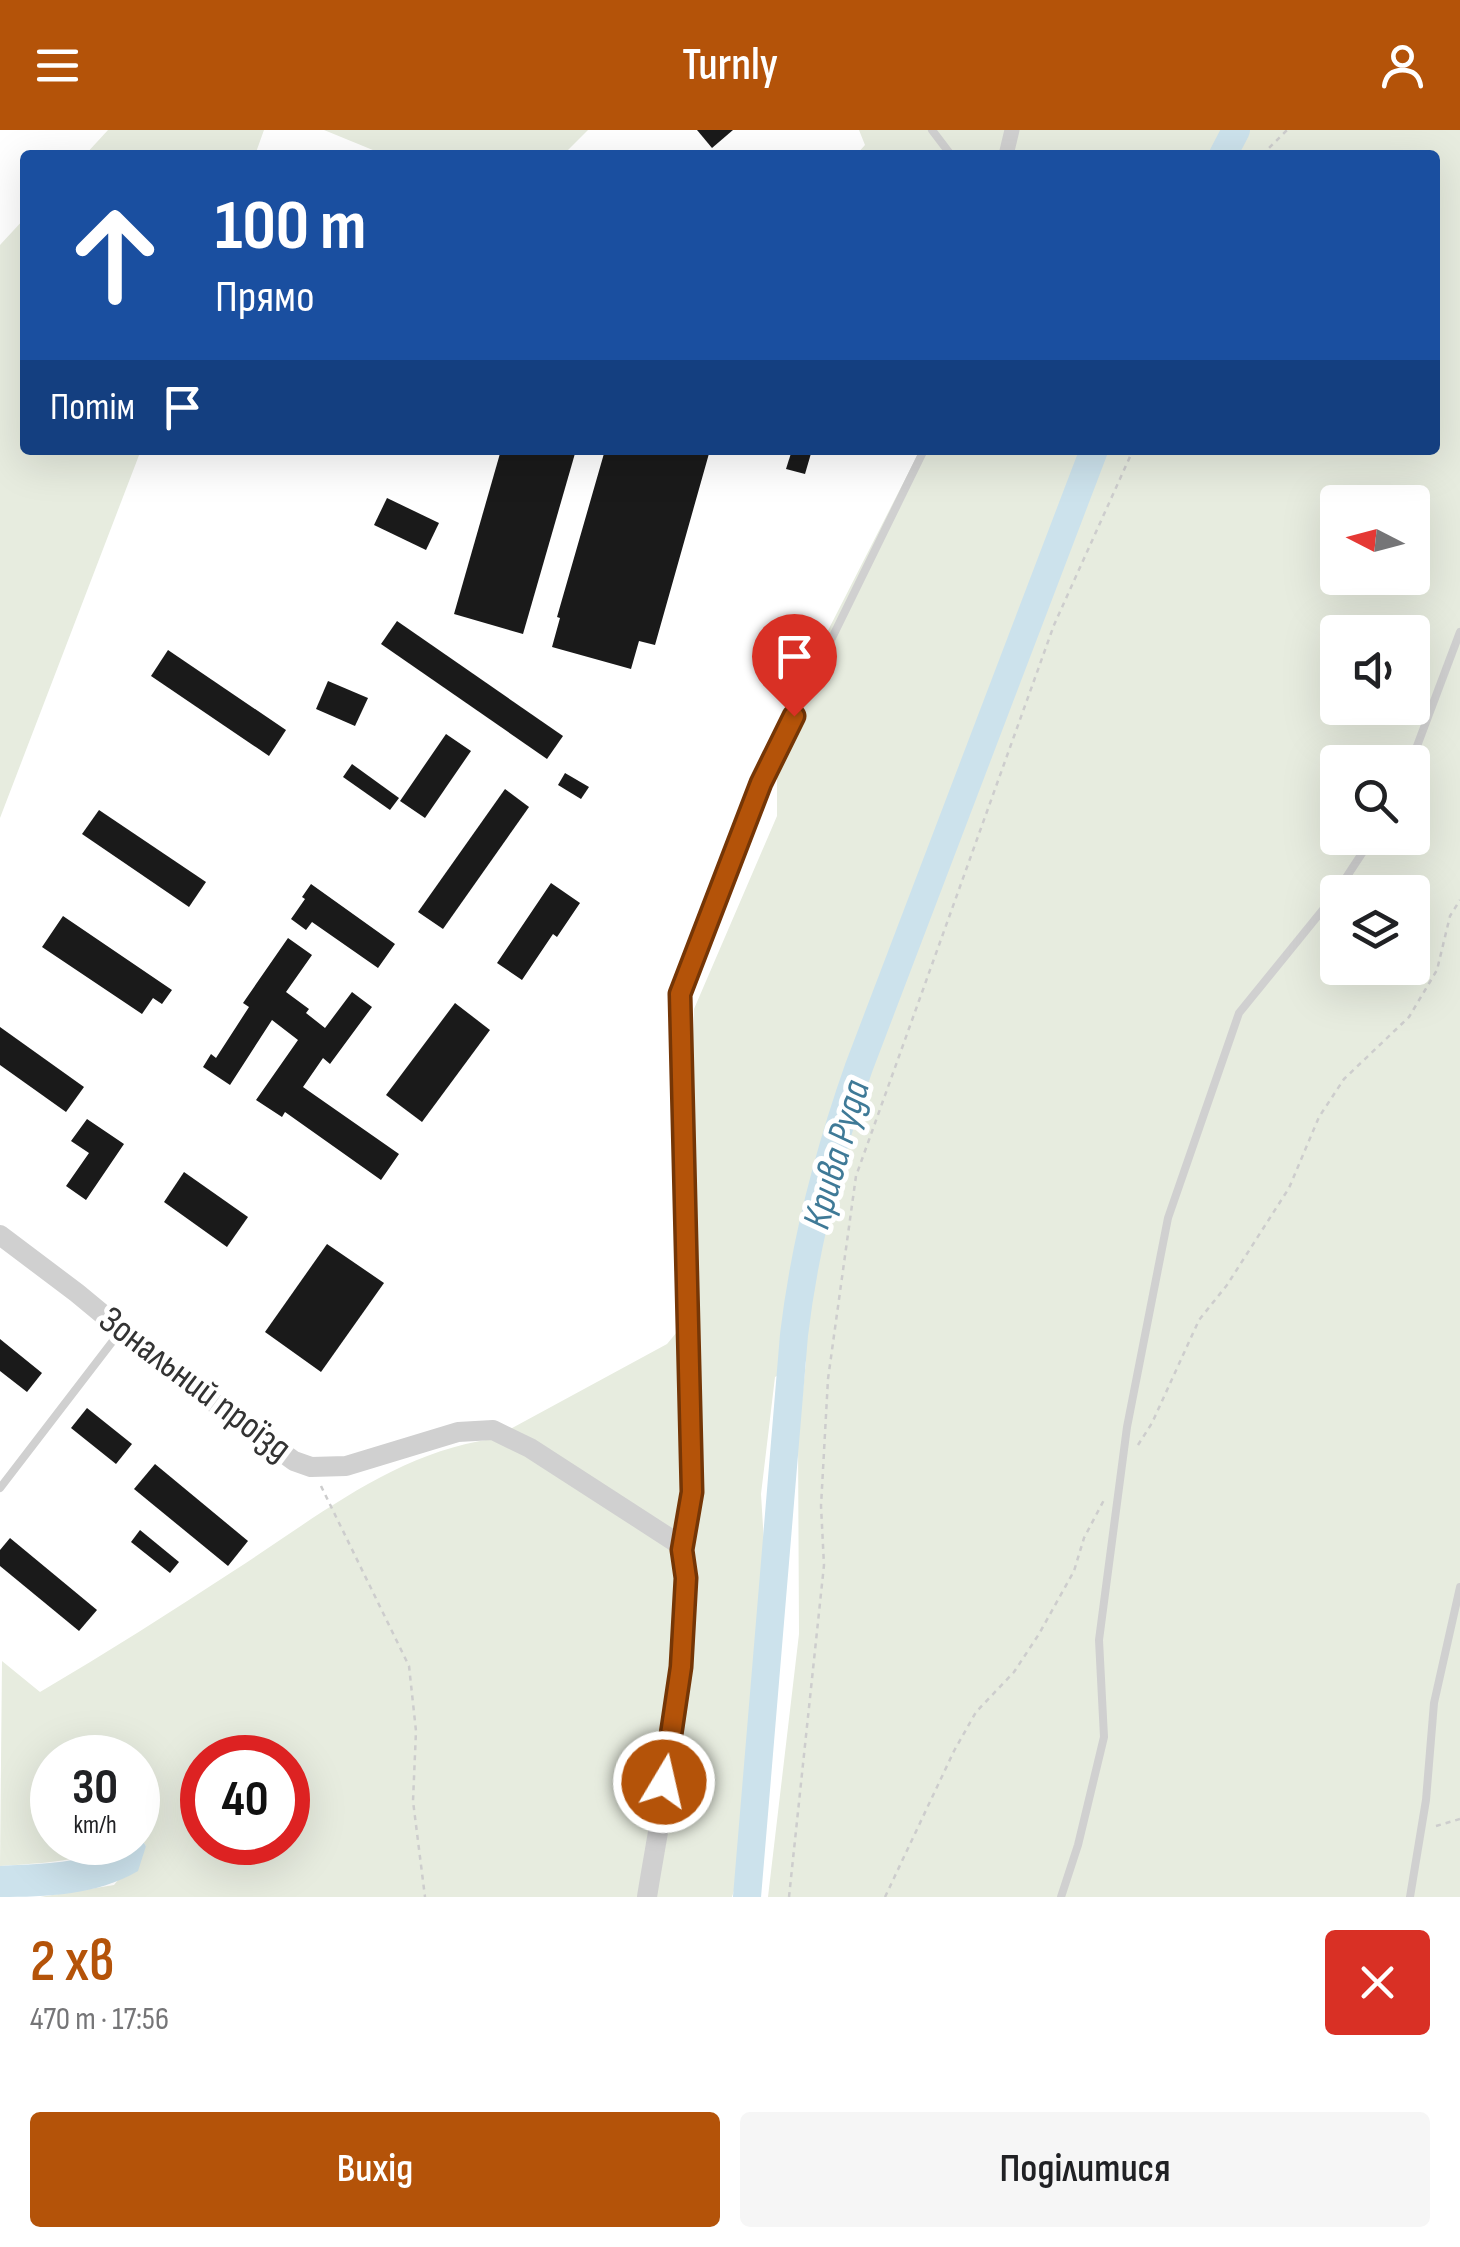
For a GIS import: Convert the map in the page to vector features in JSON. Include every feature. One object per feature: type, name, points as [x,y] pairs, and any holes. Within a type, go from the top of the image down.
[{"type":"street","name":"Зональний проїзд","points":[[4,1245],[282,1454],[312,1466],[346,1466],[458,1432],[494,1430],[530,1448],[669,1535],[682,1550]]},
{"type":"street","points":[[647,1897],[681,1667],[686,1578],[682,1550]]},
{"type":"lane","points":[[932,130],[947,150]]},
{"type":"lane","points":[[682,1550],[692,1492],[680,994],[761,783],[922,455]]},
{"type":"lane","points":[[1417,745],[1460,632]]},
{"type":"lane","points":[[1061,1897],[1104,1737],[1099,1640],[1121,1469],[1168,1218],[1239,1012],[1334,896],[1361,855]]},
{"type":"lane","points":[[0,1488],[122,1330]]},
{"type":"lane","points":[[1410,1897],[1434,1703],[1460,1587]]},
{"type":"path","points":[[1267,150],[1287,130]]},
{"type":"path","points":[[788,1897],[808,1742],[824,1565],[821,1506],[828,1380],[856,1176],[1054,625],[1131,455]]},
{"type":"path","points":[[885,1897],[954,1750],[976,1712],[1014,1672],[1074,1570],[1084,1538],[1121,1469],[1152,1423],[1199,1320],[1227,1285],[1288,1188],[1319,1117],[1344,1079],[1409,1017],[1436,970],[1450,916],[1460,900]]},
{"type":"path","points":[[312,1466],[409,1666],[416,1731],[414,1801],[425,1897]]},
{"type":"path","points":[[1421,1832],[1460,1819]]},
{"type":"shaded area","points":[[108,130],[264,130],[257,150],[90,150]]},
{"type":"shaded area","points":[[324,130],[588,130],[568,150],[373,150]]},
{"type":"shaded area","points":[[859,130],[1460,130],[1460,1897],[768,1897],[799,1634],[798,1438],[806,1361],[775,1377],[761,1494],[767,1591],[738,1878],[732,1897],[40,1897],[114,1885],[130,1865],[160,1865],[160,1735],[30,1735],[30,1863],[0,1866],[2,1661],[40,1692],[357,1490],[422,1458],[492,1439],[667,1344],[692,1314],[688,1162],[694,1009],[777,816],[777,774],[759,766],[917,455],[1440,455],[1440,150],[860,150],[865,145]]},
{"type":"shaded area","points":[[20,223],[20,455],[139,455],[0,818],[0,245]]},
{"type":"water","points":[[140,1865],[138,1871],[106,1885],[71,1893],[0,1897],[0,1866]]},
{"type":"building","points":[[697,130],[733,130],[712,148]]},
{"type":"building","points":[[500,455],[575,455],[523,634],[454,614]]},
{"type":"building","points":[[604,455],[709,455],[655,645],[639,641],[631,669],[552,647],[560,618],[557,617]]},
{"type":"building","points":[[790,455],[811,455],[805,474],[786,469]]},
{"type":"building","points":[[387,498],[439,523],[426,550],[374,525]]},
{"type":"building","points":[[397,621],[563,736],[547,759],[381,644]]},
{"type":"building","points":[[168,650],[286,730],[269,756],[151,676]]},
{"type":"building","points":[[328,681],[368,698],[355,726],[316,709]]},
{"type":"building","points":[[446,734],[471,751],[425,818],[400,801]]},
{"type":"building","points":[[352,764],[399,798],[390,810],[343,777]]},
{"type":"building","points":[[565,773],[589,787],[581,799],[558,785]]},
{"type":"building","points":[[505,789],[529,807],[443,929],[418,912]]},
{"type":"building","points":[[99,810],[206,882],[189,907],[82,834]]},
{"type":"building","points":[[551,883],[580,903],[522,980],[497,963]]},
{"type":"building","points":[[311,884],[395,944],[378,968],[312,922],[306,930],[291,919]]},
{"type":"building","points":[[63,916],[172,990],[162,1004],[153,998],[142,1014],[42,947]]},
{"type":"building","points":[[288,938],[312,955],[286,992],[309,1009],[306,1013],[325,1028],[352,992],[372,1007],[330,1064],[323,1058],[303,1087],[399,1154],[381,1180],[285,1112],[282,1117],[256,1100],[298,1040],[272,1020],[230,1085],[203,1067],[211,1054],[216,1058],[249,1007],[243,1003]]},
{"type":"building","points":[[455,1003],[490,1030],[422,1122],[386,1095]]},
{"type":"building","points":[[0,1027],[84,1087],[66,1112],[0,1065]]},
{"type":"building","points":[[87,1119],[124,1144],[86,1200],[66,1186],[89,1153],[71,1141]]},
{"type":"building","points":[[184,1172],[248,1217],[227,1247],[164,1202]]},
{"type":"building","points":[[327,1244],[384,1283],[321,1372],[265,1332]]},
{"type":"building","points":[[0,1339],[42,1373],[27,1392],[0,1371]]},
{"type":"building","points":[[87,1408],[132,1444],[116,1464],[71,1428]]},
{"type":"building","points":[[155,1464],[248,1541],[228,1566],[134,1489]]},
{"type":"building","points":[[140,1530],[179,1562],[170,1573],[131,1542]]},
{"type":"building","points":[[10,1538],[97,1610],[79,1631],[0,1566],[0,1550]]},
{"type":"waterway","name":"Крива Руда","points":[[1226,150],[1236,130]]},
{"type":"waterway","name":"Крива Руда","points":[[747,1897],[794,1335],[819,1199],[859,1067],[1092,455]]},
{"type":"route","points":[[664,1782],[681,1667],[686,1578],[682,1550],[692,1492],[680,994],[761,783],[794,716]]}]
